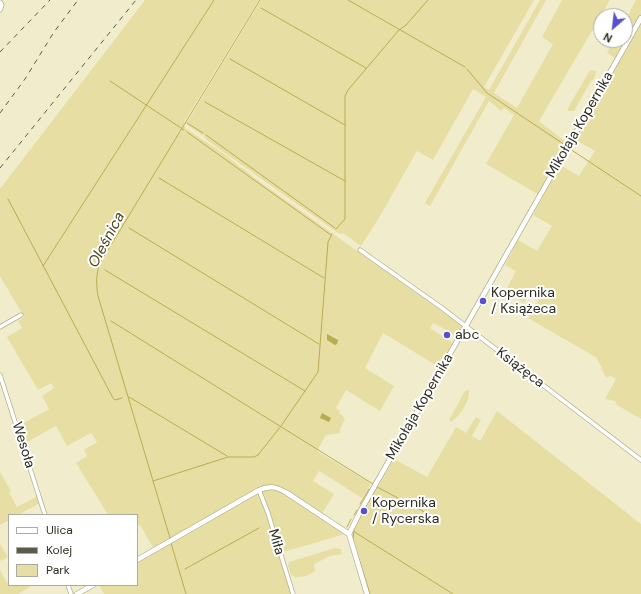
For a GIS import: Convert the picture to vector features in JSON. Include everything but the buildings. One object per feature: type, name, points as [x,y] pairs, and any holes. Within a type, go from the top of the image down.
[{"type":"street","points":[[0,2],[2,5],[0,10]]},
{"type":"street","name":"Mikołaja Kopernika","points":[[349,534],[641,18]]},
{"type":"street","name":"Książęca","points":[[360,250],[466,327],[641,460]]},
{"type":"street","points":[[0,327],[21,315]]},
{"type":"street","name":"Wesoła","points":[[0,375],[45,514]]},
{"type":"street","points":[[138,559],[259,490],[271,486],[279,488],[349,534],[368,594]]},
{"type":"street","name":"Miła","points":[[259,490],[293,594]]},
{"type":"street","points":[[77,594],[91,586]]},
{"type":"green space","points":[[145,0],[259,0],[184,122],[185,128],[227,156],[253,177],[460,324],[462,327],[457,336],[433,323],[430,328],[453,343],[439,367],[383,333],[365,368],[394,386],[380,411],[346,390],[336,408],[340,411],[339,414],[345,419],[340,429],[340,433],[326,435],[317,451],[370,483],[370,485],[362,498],[319,471],[313,481],[334,494],[320,517],[345,534],[280,553],[292,592],[290,594],[104,594],[100,586],[138,586],[138,561],[155,551],[140,525],[138,526],[138,514],[107,514],[76,463],[87,456],[84,450],[97,442],[91,433],[67,446],[56,426],[27,442],[20,425],[49,409],[42,396],[54,388],[51,383],[38,390],[7,337],[22,328],[18,321],[24,317],[0,276],[0,189]]},
{"type":"green space","points":[[261,0],[534,0],[484,87],[489,90],[540,0],[546,0],[494,93],[517,108],[553,44],[542,37],[562,0],[610,0],[605,8],[593,8],[593,29],[539,121],[567,143],[539,195],[486,164],[514,115],[504,108],[501,111],[489,101],[430,206],[425,203],[486,97],[473,89],[433,160],[417,151],[361,246],[343,233],[338,233],[208,141],[204,135],[186,124]]},
{"type":"green space","points":[[636,0],[641,0],[641,14],[633,28],[633,8]]},
{"type":"green space","points":[[641,23],[641,419],[617,405],[615,401],[605,399],[616,379],[610,376],[607,378],[597,358],[528,318],[541,295],[532,290],[524,303],[506,290],[516,271],[505,265],[518,240],[537,251],[552,226],[533,215],[560,165],[579,176],[595,151],[574,139],[627,48],[633,48],[633,37]]},
{"type":"green space","points":[[610,48],[621,48],[615,58],[607,53]]},
{"type":"green space","points":[[590,70],[596,71],[594,79],[591,81],[574,111],[568,111],[568,108]]},
{"type":"green space","points":[[469,390],[468,399],[464,408],[454,420],[450,422],[449,420],[465,391]]},
{"type":"green space","points":[[497,411],[641,524],[641,594],[369,594],[353,542],[354,529],[394,459],[427,477],[456,427],[466,433],[476,417],[481,420],[472,436],[480,441]]},
{"type":"green space","points":[[0,472],[11,491],[9,492],[17,507],[40,495],[42,502],[20,514],[8,514],[8,521],[0,525]]},
{"type":"green space","points":[[0,544],[8,557],[0,561]]},
{"type":"green space","points":[[335,548],[341,549],[342,554],[330,556],[314,564],[315,571],[313,573],[300,577],[291,575],[288,566],[289,562]]},
{"type":"green space","points":[[0,570],[8,582],[8,586],[30,587],[18,594],[0,594]]},
{"type":"shaded area","points":[[327,334],[338,340],[337,344],[335,345],[327,340]]},
{"type":"shaded area","points":[[322,413],[331,418],[329,422],[320,418]]},
{"type":"waterway","points":[[43,266],[214,0]]},
{"type":"waterway","name":"Oleśnica","points":[[170,538],[98,296],[98,271],[100,263],[260,0]]},
{"type":"waterway","points":[[348,0],[465,67]]},
{"type":"waterway","points":[[336,229],[345,219],[345,96],[348,90],[399,30],[406,25],[428,0]]},
{"type":"waterway","points":[[261,8],[366,68]]},
{"type":"waterway","points":[[230,59],[345,125]]},
{"type":"waterway","points":[[467,69],[487,93],[565,145]]},
{"type":"waterway","points":[[110,81],[184,130]]},
{"type":"waterway","points":[[205,102],[345,181]]},
{"type":"waterway","points":[[187,123],[203,133]]},
{"type":"waterway","points":[[187,132],[331,235]]},
{"type":"waterway","points":[[206,135],[335,228]]},
{"type":"waterway","points":[[570,149],[641,196]]},
{"type":"waterway","points":[[159,178],[324,278]]},
{"type":"waterway","points":[[8,199],[113,398],[115,400],[122,398]]},
{"type":"waterway","points":[[129,228],[319,344]]},
{"type":"waterway","points":[[153,481],[228,457],[254,457],[258,455],[281,426],[318,372],[328,242],[332,234]]},
{"type":"waterway","points":[[105,270],[305,391]]},
{"type":"waterway","points":[[111,321],[373,484]]},
{"type":"waterway","points":[[129,397],[227,456]]},
{"type":"waterway","points":[[365,508],[377,487],[436,518]]},
{"type":"waterway","points":[[360,504],[369,489]]},
{"type":"waterway","points":[[354,515],[357,510]]},
{"type":"waterway","points":[[358,521],[361,515]]},
{"type":"waterway","points":[[347,527],[351,519]]},
{"type":"waterway","points":[[185,569],[259,528]]},
{"type":"waterway","points":[[353,540],[354,529]]},
{"type":"waterway","points":[[353,531],[453,594]]},
{"type":"waterway","name":"Oleśnica","points":[[171,543],[186,594]]},
{"type":"waterway","points":[[360,562],[370,594]]},
{"type":"railway","points":[[0,52],[50,0]]},
{"type":"railway","points":[[0,113],[25,79],[54,32],[78,0]]},
{"type":"railway","points":[[0,168],[136,0]]},
{"type":"place","name":"Kopernika / Książeca","points":[[483,301]]},
{"type":"place","name":"abc","points":[[447,335]]},
{"type":"place","name":"Kopernika / Rycerska","points":[[364,511]]}]
